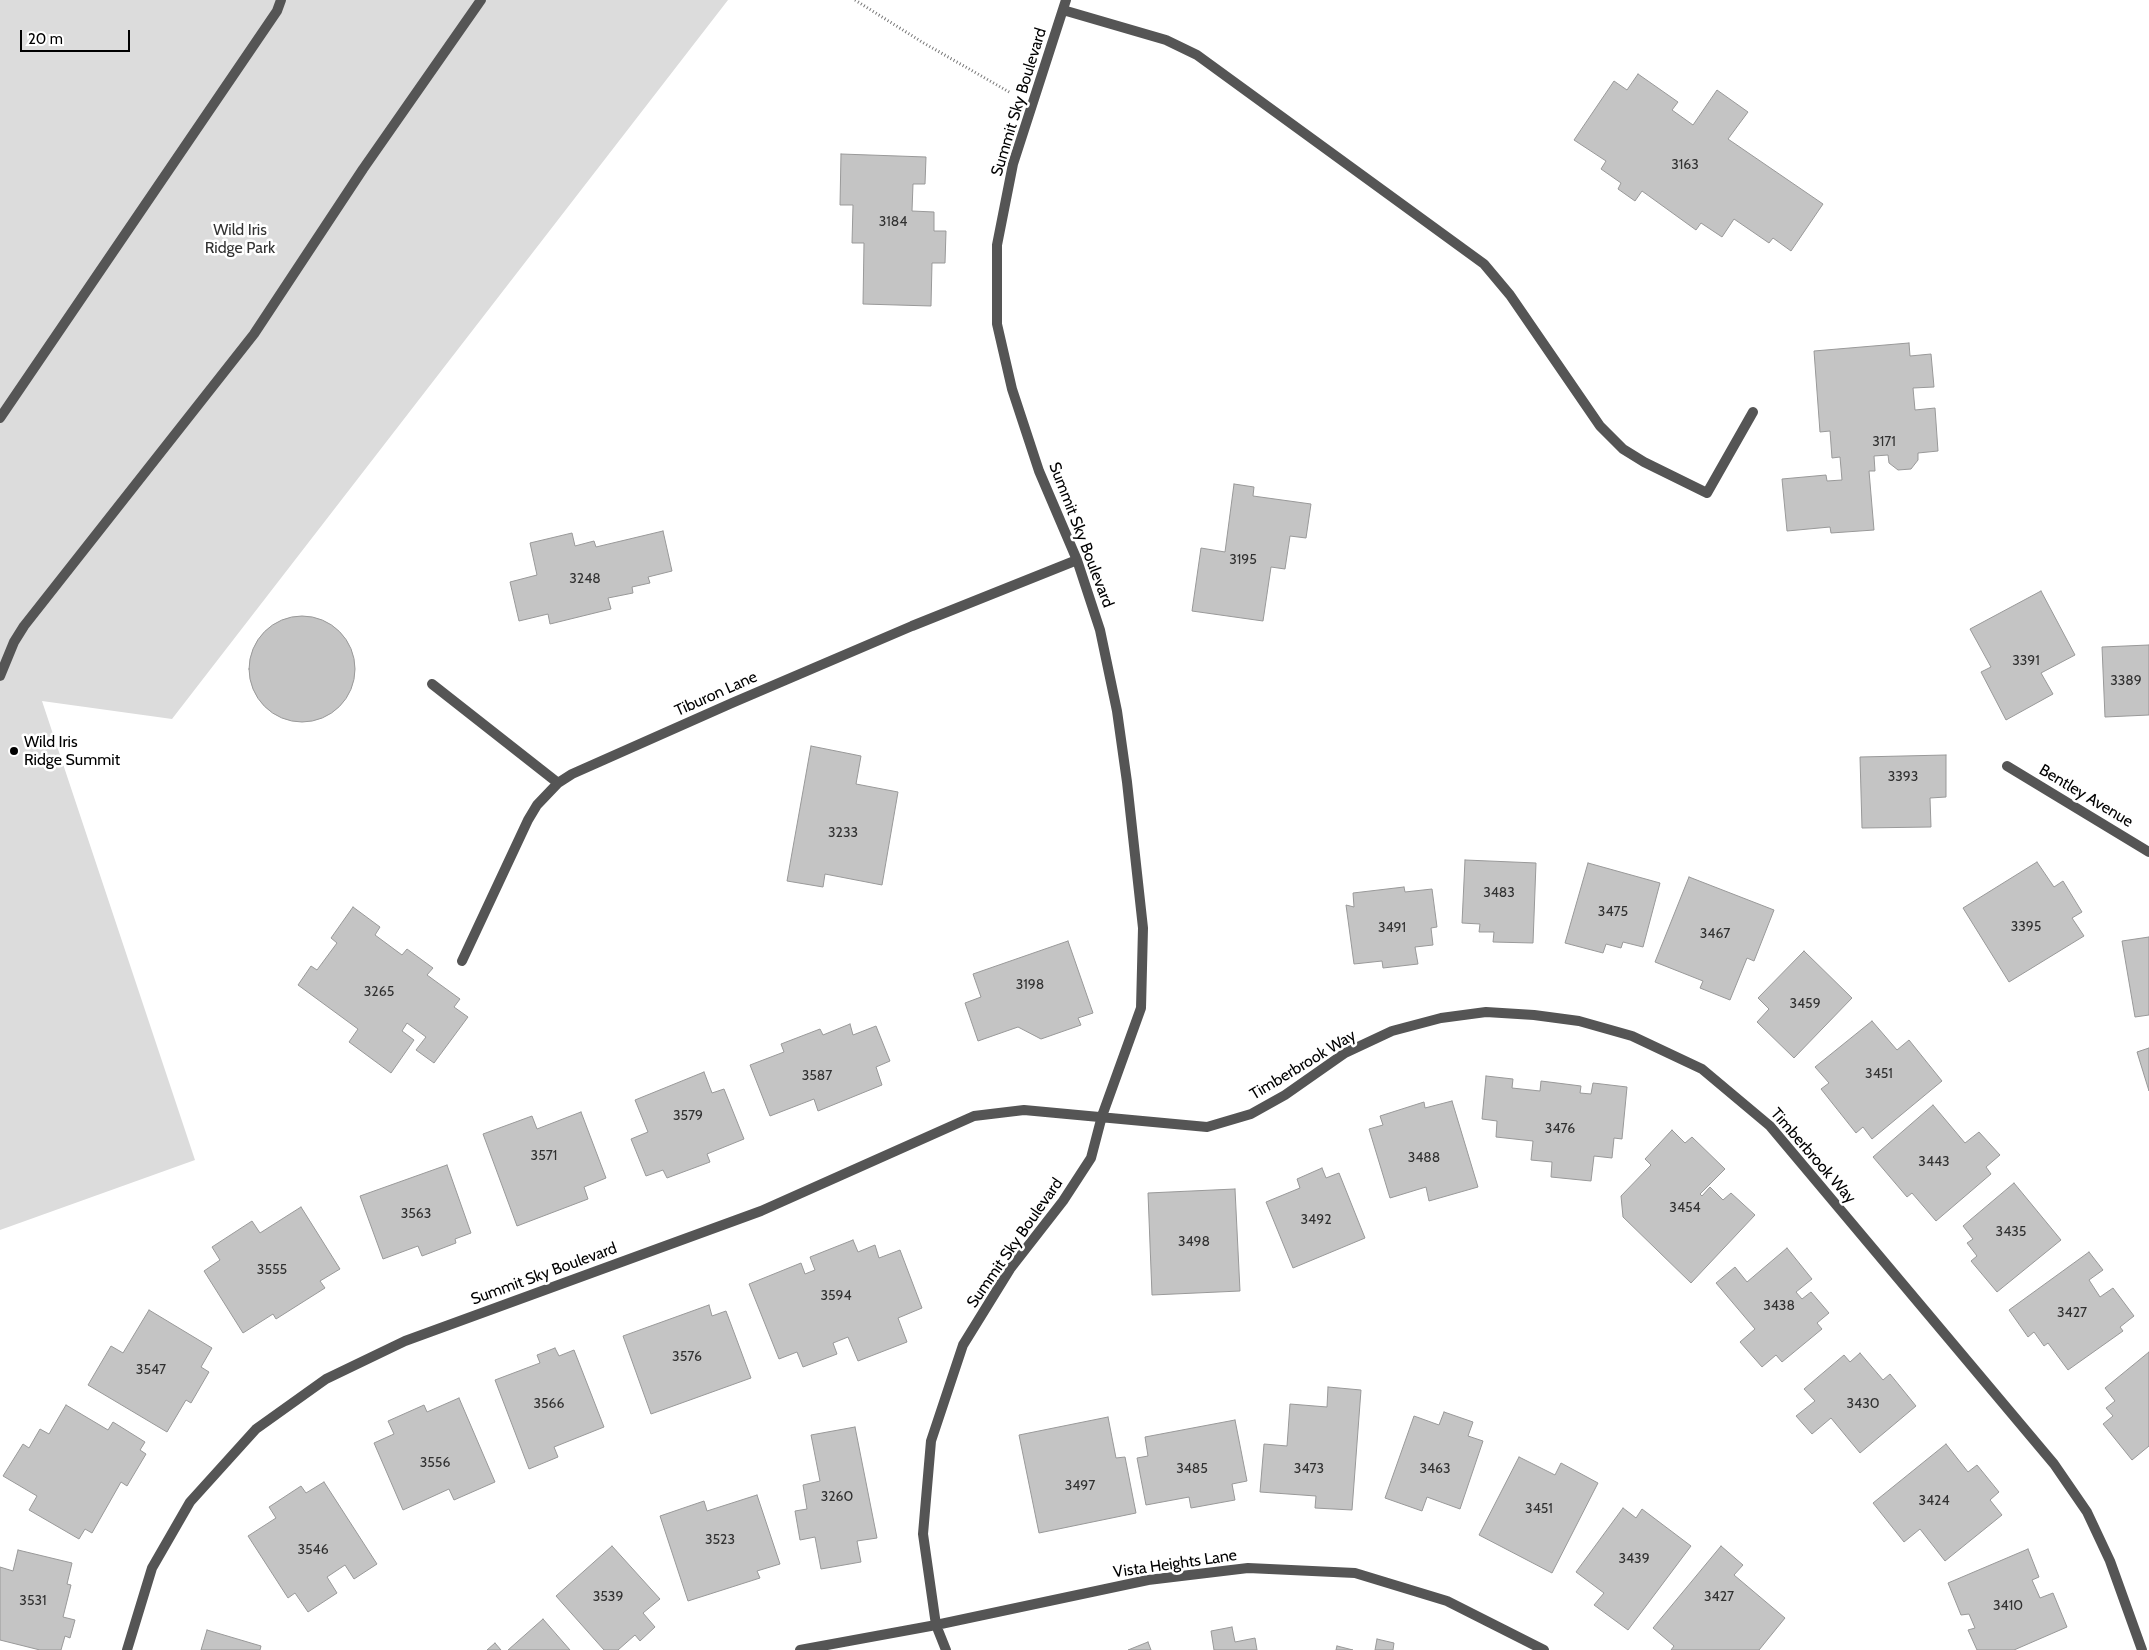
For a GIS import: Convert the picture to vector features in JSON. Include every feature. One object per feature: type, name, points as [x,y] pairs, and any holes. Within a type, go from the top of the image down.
[{"type":"street","points":[[0,418],[277,12],[281,0]]},
{"type":"street","points":[[0,676],[14,642],[24,626],[254,334],[363,169],[481,0]]},
{"type":"street","points":[[1064,5],[1166,40],[1197,55],[1484,264],[1510,295],[1600,426],[1623,449],[1644,462],[1707,494],[1754,412]]},
{"type":"street","name":"Summit Sky Boulevard","points":[[946,1650],[936,1625],[923,1534],[931,1440],[963,1346],[1010,1269],[1063,1201],[1091,1158],[1102,1116],[1141,1008],[1143,928],[1117,711],[1100,630],[1077,560],[1039,470],[1012,390],[997,324],[998,245],[1013,164],[1064,5]]},
{"type":"street","name":"Tiburon Lane","points":[[462,961],[528,820],[537,805],[558,783],[572,774],[714,711],[912,626],[1077,560]]},
{"type":"street","points":[[432,684],[558,783]]},
{"type":"street","name":"Bentley Avenue","points":[[2007,766],[2149,852]]},
{"type":"street","name":"Timberbrook Way","points":[[1102,1116],[1207,1127],[1251,1114],[1285,1095],[1345,1053],[1392,1031],[1441,1018],[1486,1012],[1534,1015],[1579,1021],[1632,1036],[1702,1068],[1770,1126],[2054,1464],[2087,1512],[2110,1561],[2142,1650]]},
{"type":"street","name":"Summit Sky Boulevard","points":[[127,1650],[152,1568],[190,1502],[256,1429],[326,1379],[405,1341],[761,1211],[974,1116],[1024,1110],[1102,1116]]},
{"type":"street","name":"Vista Heights Lane","points":[[800,1650],[936,1625],[1148,1580],[1248,1568],[1355,1573],[1448,1601],[1544,1650]]},
{"type":"path","points":[[855,0],[1003,89],[1034,100]]},
{"type":"green space","name":"Wild Iris Ridge Park","points":[[0,0],[728,0],[172,719],[42,701],[195,1160],[0,1230]]},
{"type":"building","points":[[1638,74],[1678,102],[1672,110],[1693,125],[1717,90],[1748,112],[1728,139],[1823,204],[1791,251],[1773,238],[1769,243],[1734,219],[1722,237],[1701,223],[1696,230],[1642,191],[1635,201],[1618,189],[1621,183],[1601,169],[1606,161],[1574,140],[1614,81],[1627,90]]},
{"type":"building","points":[[841,154],[926,157],[925,184],[913,184],[912,211],[934,212],[934,231],[946,231],[945,263],[932,263],[931,306],[863,304],[864,243],[852,243],[853,205],[840,205]]},
{"type":"building","points":[[1909,343],[1910,356],[1931,354],[1934,387],[1913,388],[1915,410],[1935,408],[1938,451],[1918,453],[1918,460],[1911,469],[1898,470],[1889,463],[1888,455],[1874,456],[1875,471],[1869,471],[1874,530],[1831,533],[1830,527],[1787,531],[1782,479],[1826,475],[1827,481],[1842,480],[1840,457],[1832,458],[1830,431],[1820,432],[1814,351]]},
{"type":"building","points":[[1234,484],[1254,487],[1253,496],[1311,504],[1306,538],[1290,536],[1285,569],[1271,567],[1263,621],[1192,611],[1201,548],[1225,552]]},
{"type":"building","points":[[663,531],[672,571],[648,577],[650,583],[632,587],[633,593],[608,598],[611,609],[550,624],[548,614],[519,621],[510,582],[537,575],[530,543],[572,533],[575,546],[594,541],[596,547]]},
{"type":"building","points":[[2041,591],[2075,655],[2041,673],[2053,694],[2006,720],[1981,672],[1991,667],[1970,629]]},
{"type":"building","points":[[302,616],[322,620],[339,632],[351,649],[355,669],[351,689],[339,706],[322,718],[302,722],[282,718],[265,706],[253,689],[249,669],[253,649],[265,632],[282,620]]},
{"type":"building","points":[[2149,645],[2149,715],[2105,717],[2102,647]]},
{"type":"building","points":[[811,746],[861,756],[856,784],[898,792],[882,885],[825,874],[823,887],[787,881]]},
{"type":"building","points":[[1946,755],[1946,797],[1930,798],[1931,827],[1862,828],[1860,757]]},
{"type":"building","points":[[1465,860],[1536,863],[1533,943],[1493,942],[1494,932],[1479,932],[1480,924],[1462,923]]},
{"type":"building","points":[[2037,862],[2054,887],[2063,881],[2082,912],[2072,918],[2084,936],[2009,982],[1963,908]]},
{"type":"building","points":[[1588,863],[1660,883],[1643,947],[1623,942],[1621,948],[1606,944],[1603,953],[1565,943]]},
{"type":"building","points":[[1689,877],[1774,910],[1754,961],[1747,958],[1730,1000],[1700,988],[1703,981],[1655,962]]},
{"type":"building","points":[[1404,887],[1405,892],[1432,889],[1437,927],[1431,928],[1433,945],[1415,947],[1418,964],[1383,968],[1382,961],[1354,964],[1346,905],[1354,907],[1353,893]]},
{"type":"building","points":[[353,907],[380,927],[375,935],[402,955],[407,949],[433,968],[427,975],[460,999],[454,1007],[468,1017],[434,1063],[416,1050],[426,1037],[407,1023],[402,1031],[414,1040],[391,1073],[349,1042],[358,1029],[298,985],[311,966],[317,970],[337,943],[331,938]]},
{"type":"building","points":[[2149,937],[2149,1015],[2135,1017],[2122,941]]},
{"type":"building","points":[[1068,941],[1093,1013],[1078,1018],[1081,1025],[1041,1039],[1018,1027],[978,1041],[965,1003],[981,997],[973,974]]},
{"type":"building","points":[[1804,951],[1852,998],[1794,1058],[1757,1022],[1769,1009],[1758,998]]},
{"type":"building","points":[[1872,1021],[1897,1050],[1909,1040],[1942,1081],[1872,1139],[1863,1127],[1856,1133],[1821,1089],[1829,1083],[1815,1067]]},
{"type":"building","points":[[850,1024],[853,1035],[876,1026],[890,1061],[876,1067],[882,1085],[818,1111],[814,1099],[770,1116],[750,1065],[784,1052],[781,1044],[820,1029],[823,1035]]},
{"type":"building","points":[[2149,1048],[2149,1091],[2137,1052]]},
{"type":"building","points":[[704,1072],[712,1093],[724,1089],[744,1139],[707,1154],[710,1162],[667,1178],[663,1170],[646,1176],[631,1139],[648,1132],[635,1100]]},
{"type":"building","points":[[1486,1076],[1513,1079],[1512,1088],[1540,1091],[1541,1081],[1581,1086],[1580,1093],[1591,1094],[1593,1083],[1627,1087],[1622,1139],[1614,1138],[1612,1158],[1594,1156],[1591,1181],[1551,1177],[1552,1162],[1531,1160],[1533,1141],[1496,1137],[1497,1121],[1482,1119]]},
{"type":"building","points":[[1452,1101],[1478,1187],[1429,1201],[1426,1187],[1390,1198],[1369,1129],[1383,1125],[1380,1116],[1424,1102],[1425,1108]]},
{"type":"building","points":[[1933,1105],[1965,1143],[1979,1132],[2000,1155],[1986,1167],[1991,1174],[1936,1221],[1912,1193],[1907,1197],[1873,1157]]},
{"type":"building","points":[[581,1112],[606,1178],[584,1187],[588,1199],[517,1226],[483,1134],[532,1116],[537,1129]]},
{"type":"building","points":[[1672,1130],[1685,1143],[1692,1137],[1725,1169],[1700,1194],[1702,1196],[1710,1187],[1723,1200],[1731,1193],[1755,1215],[1691,1283],[1623,1217],[1621,1196],[1651,1165],[1645,1159]]},
{"type":"building","points":[[447,1165],[471,1233],[455,1239],[456,1243],[422,1256],[418,1246],[383,1259],[360,1196]]},
{"type":"building","points":[[1322,1168],[1326,1178],[1339,1173],[1365,1238],[1293,1268],[1266,1202],[1300,1188],[1297,1179]]},
{"type":"building","points":[[2014,1183],[2061,1240],[1997,1292],[1971,1261],[1977,1256],[1967,1243],[1973,1239],[1963,1226]]},
{"type":"building","points":[[1235,1189],[1240,1291],[1152,1295],[1148,1193]]},
{"type":"building","points":[[301,1207],[340,1269],[320,1281],[325,1288],[276,1319],[273,1314],[243,1333],[204,1271],[220,1260],[212,1247],[252,1221],[260,1233]]},
{"type":"building","points":[[853,1240],[858,1252],[875,1245],[879,1258],[900,1250],[922,1308],[898,1318],[907,1342],[858,1361],[848,1337],[833,1343],[837,1354],[803,1367],[797,1352],[779,1359],[749,1284],[801,1263],[805,1274],[815,1270],[810,1257]]},
{"type":"building","points":[[1787,1248],[1812,1279],[1796,1292],[1802,1299],[1811,1292],[1829,1313],[1817,1323],[1822,1329],[1782,1362],[1776,1355],[1762,1367],[1740,1342],[1755,1329],[1716,1283],[1735,1267],[1747,1282]]},
{"type":"building","points":[[2089,1252],[2103,1270],[2089,1280],[2100,1297],[2113,1288],[2134,1316],[2120,1327],[2123,1331],[2068,1370],[2048,1343],[2044,1346],[2034,1332],[2028,1337],[2009,1310]]},
{"type":"building","points":[[709,1305],[712,1316],[726,1311],[751,1378],[651,1414],[623,1336]]},
{"type":"building","points":[[149,1310],[212,1348],[201,1367],[209,1372],[191,1403],[186,1400],[167,1432],[88,1385],[111,1346],[123,1353]]},
{"type":"building","points":[[555,1348],[559,1356],[574,1350],[604,1427],[554,1447],[558,1457],[529,1469],[495,1380],[540,1363],[537,1355]]},
{"type":"building","points":[[2149,1352],[2149,1446],[2132,1460],[2103,1424],[2113,1416],[2106,1408],[2115,1401],[2105,1388]]},
{"type":"building","points":[[1860,1353],[1883,1380],[1890,1374],[1916,1406],[1860,1453],[1831,1418],[1812,1434],[1796,1416],[1815,1401],[1804,1389],[1844,1355],[1850,1362]]},
{"type":"building","points":[[1328,1387],[1361,1390],[1352,1510],[1315,1508],[1316,1496],[1260,1492],[1264,1444],[1287,1446],[1290,1404],[1327,1407]]},
{"type":"building","points":[[459,1398],[495,1482],[454,1500],[449,1489],[403,1510],[374,1443],[394,1434],[388,1421],[424,1405],[427,1412]]},
{"type":"building","points":[[66,1405],[108,1430],[113,1422],[145,1442],[140,1450],[146,1454],[127,1486],[121,1482],[92,1533],[85,1529],[79,1539],[29,1510],[37,1496],[3,1476],[23,1444],[29,1448],[40,1429],[49,1434]]},
{"type":"building","points":[[1444,1412],[1473,1422],[1468,1436],[1483,1441],[1460,1509],[1427,1497],[1422,1511],[1385,1498],[1414,1416],[1439,1425]]},
{"type":"building","points":[[1108,1417],[1116,1458],[1125,1457],[1136,1513],[1039,1533],[1019,1435]]},
{"type":"building","points":[[1235,1420],[1247,1481],[1232,1484],[1235,1500],[1191,1508],[1189,1497],[1146,1505],[1137,1458],[1148,1456],[1145,1437]]},
{"type":"building","points":[[855,1427],[877,1538],[857,1541],[861,1562],[821,1569],[815,1537],[800,1540],[795,1511],[807,1509],[803,1485],[820,1481],[811,1435]]},
{"type":"building","points":[[1946,1444],[1968,1472],[1977,1465],[1999,1492],[1990,1500],[2002,1515],[1945,1561],[1920,1529],[1904,1542],[1873,1503]]},
{"type":"building","points":[[1519,1457],[1555,1475],[1561,1463],[1598,1483],[1552,1573],[1479,1535]]},
{"type":"building","points":[[324,1482],[377,1564],[354,1579],[345,1565],[327,1577],[337,1593],[308,1612],[295,1593],[288,1598],[248,1536],[276,1518],[269,1507],[301,1486],[306,1493]]},
{"type":"building","points":[[757,1495],[780,1564],[757,1571],[760,1578],[688,1601],[660,1516],[704,1501],[707,1511]]},
{"type":"building","points":[[1623,1508],[1636,1518],[1642,1509],[1691,1546],[1628,1630],[1594,1605],[1604,1593],[1576,1572]]},
{"type":"building","points":[[612,1546],[660,1599],[643,1613],[655,1627],[640,1641],[635,1635],[618,1650],[604,1650],[556,1596]]},
{"type":"building","points":[[1721,1546],[1743,1565],[1734,1575],[1785,1618],[1759,1650],[1671,1650],[1674,1646],[1653,1628]]},
{"type":"building","points":[[2028,1549],[2039,1577],[2032,1580],[2040,1598],[2053,1593],[2067,1627],[2014,1650],[1977,1650],[1968,1630],[1975,1628],[1969,1614],[1961,1615],[1948,1583]]},
{"type":"building","points":[[18,1550],[72,1563],[67,1584],[71,1585],[63,1617],[75,1620],[70,1638],[65,1636],[61,1650],[40,1650],[0,1640],[0,1567],[13,1571]]},
{"type":"building","points":[[543,1619],[570,1650],[508,1650]]},
{"type":"building","points":[[1232,1627],[1235,1642],[1255,1638],[1257,1650],[1214,1650],[1211,1631]]},
{"type":"building","points":[[207,1630],[261,1646],[260,1650],[201,1650]]},
{"type":"building","points":[[1377,1639],[1394,1643],[1393,1650],[1375,1650]]},
{"type":"building","points":[[1148,1642],[1151,1650],[1128,1650]]},
{"type":"building","points":[[495,1643],[501,1650],[487,1650]]},
{"type":"building","points":[[1337,1646],[1353,1650],[1336,1650]]},
{"type":"place","name":"Wild Iris Ridge Summit","points":[[14,751]]}]
